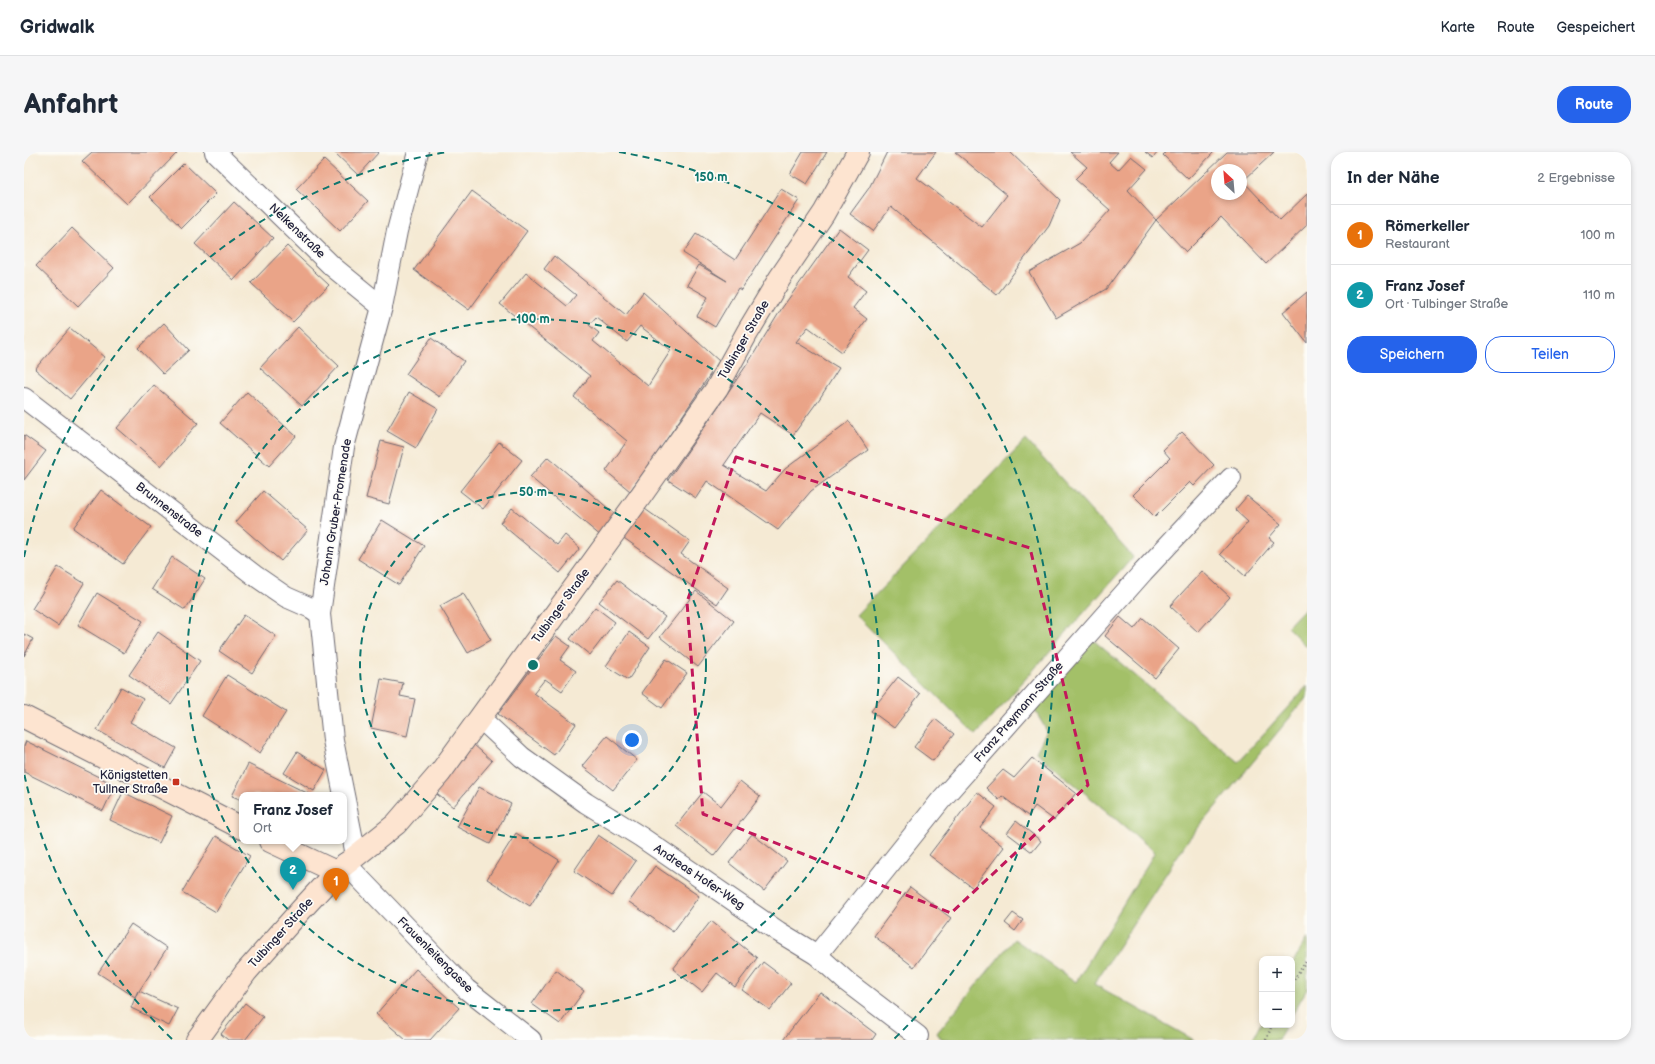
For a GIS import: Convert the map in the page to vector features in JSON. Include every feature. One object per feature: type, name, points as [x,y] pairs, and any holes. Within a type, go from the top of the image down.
[{"type":"main road","name":"Tulbinger Straße","points":[[198,1040],[246,972],[346,863],[396,824],[440,772],[640,497],[717,388],[746,333],[780,278],[824,213],[858,152]]},
{"type":"main road","points":[[24,717],[239,826]]},
{"type":"main road","points":[[280,844],[346,863]]},
{"type":"street","name":"Nelkenstraße","points":[[215,152],[333,267],[382,307]]},
{"type":"street","name":"Johann Gruber-Promenade","points":[[339,792],[320,614],[344,447],[382,307],[397,231],[418,152]]},
{"type":"street","name":"Brunnenstraße","points":[[24,398],[259,579],[286,597],[311,608],[320,614]]},
{"type":"street","name":"Franz Preymann-Straße","points":[[817,955],[946,794],[1143,572],[1231,478]]},
{"type":"street","name":"Andreas Hofer-Weg","points":[[480,718],[522,757],[586,803],[647,842],[779,932],[817,955],[847,982],[918,1036]]},
{"type":"street","name":"Johann Gruber-Promenade","points":[[344,844],[346,863]]},
{"type":"street","name":"Frauenleitengasse","points":[[346,863],[466,989],[531,1040]]},
{"type":"path","points":[[1295,978],[1307,960]]},
{"type":"path","points":[[1266,1040],[1271,1028]]},
{"type":"highlighted area","points":[[736,457],[1030,548],[1088,785],[951,913],[703,814],[687,602]]},
{"type":"green space","points":[[1026,440],[1133,557],[976,735],[856,615]]},
{"type":"green space","points":[[1307,606],[1307,647],[1287,627]]},
{"type":"green space","points":[[1092,639],[1238,762],[1307,686],[1307,697],[1188,840],[1094,984],[1194,1040],[942,1040],[937,1033],[1014,939],[1076,982],[1155,852],[1036,752],[1047,731],[1034,709]]},
{"type":"green space","points":[[1307,938],[1307,989],[1295,1010],[1295,992],[1295,959]]},
{"type":"green space","points":[[1259,1027],[1259,1028],[1284,1028],[1278,1040],[1252,1040]]},
{"type":"building","points":[[92,152],[177,153],[127,204],[82,161]]},
{"type":"building","points":[[334,152],[379,152],[358,175]]},
{"type":"building","points":[[803,152],[827,152],[807,184],[790,174]]},
{"type":"building","points":[[887,152],[936,152],[917,178],[982,227],[1007,195],[955,152],[1010,152],[1060,200],[1049,226],[997,295],[891,207],[873,231],[850,214],[869,188]]},
{"type":"building","points":[[1070,152],[1118,152],[1109,162],[1118,170],[1131,156],[1147,169],[1128,190],[1156,220],[1106,289],[1056,318],[1029,272],[1080,243],[1110,210],[1075,179],[1087,167]]},
{"type":"building","points":[[1145,152],[1158,152],[1153,158]]},
{"type":"building","points":[[1166,152],[1214,152],[1188,179],[1163,155]]},
{"type":"building","points":[[1227,152],[1274,152],[1247,177],[1247,164],[1214,164]]},
{"type":"building","points":[[324,160],[368,201],[340,231],[296,189]]},
{"type":"building","points":[[184,163],[216,194],[182,228],[150,197]]},
{"type":"building","points":[[1211,167],[1211,200],[1247,200],[1247,185],[1280,220],[1307,194],[1307,225],[1266,264],[1221,217],[1186,252],[1156,220]]},
{"type":"building","points":[[781,189],[799,200],[741,290],[738,288],[715,327],[697,316],[708,297],[687,285],[699,265],[727,281],[683,253],[696,234],[735,260]]},
{"type":"building","points":[[472,191],[527,231],[469,310],[414,270]]},
{"type":"building","points":[[234,202],[273,238],[234,280],[195,244]]},
{"type":"building","points":[[72,228],[114,268],[78,306],[36,266]]},
{"type":"building","points":[[839,228],[868,250],[848,277],[866,291],[853,308],[867,319],[842,352],[808,327],[796,342],[839,368],[820,398],[793,435],[760,413],[724,465],[766,491],[785,469],[849,421],[868,450],[811,491],[778,530],[707,481],[696,498],[668,480],[750,360],[782,308]]},
{"type":"building","points":[[287,246],[329,285],[293,322],[251,283]]},
{"type":"building","points":[[554,256],[626,315],[643,292],[719,361],[663,445],[630,491],[606,471],[627,441],[574,397],[590,376],[500,304],[526,273],[567,306],[576,295],[544,269]],"holes":[[[596,317],[627,342],[640,326],[671,350],[648,386],[593,341],[599,333],[589,325]]]},
{"type":"building","points":[[1307,292],[1307,343],[1283,312]]},
{"type":"building","points":[[164,323],[189,350],[163,374],[138,348]]},
{"type":"building","points":[[298,327],[339,366],[302,406],[260,368]]},
{"type":"building","points":[[70,328],[105,357],[70,399],[35,369]]},
{"type":"building","points":[[431,338],[464,361],[440,397],[406,374]]},
{"type":"building","points":[[154,385],[198,423],[161,466],[117,428]]},
{"type":"building","points":[[247,392],[296,436],[269,466],[220,423]]},
{"type":"building","points":[[409,392],[438,409],[416,448],[387,431]]},
{"type":"building","points":[[1182,432],[1214,465],[1194,486],[1190,482],[1155,517],[1133,495],[1170,458],[1163,450]]},
{"type":"building","points":[[24,435],[46,451],[24,480]]},
{"type":"building","points":[[381,441],[404,447],[389,504],[366,498]]},
{"type":"building","points":[[499,442],[522,460],[483,509],[460,491]]},
{"type":"building","points":[[548,457],[616,515],[602,537],[530,477]]},
{"type":"building","points":[[101,490],[151,527],[123,564],[73,528]]},
{"type":"building","points":[[263,491],[308,530],[281,561],[236,522]]},
{"type":"building","points":[[1247,496],[1281,524],[1269,538],[1274,542],[1245,576],[1220,554],[1248,522],[1235,510]]},
{"type":"building","points":[[642,507],[690,541],[681,554],[728,588],[717,604],[621,536]]},
{"type":"building","points":[[512,508],[557,545],[565,535],[580,548],[560,573],[500,523]]},
{"type":"building","points":[[382,520],[424,546],[399,585],[358,559]]},
{"type":"building","points":[[172,557],[205,579],[185,610],[152,589]]},
{"type":"building","points":[[58,567],[84,583],[58,626],[32,609]]},
{"type":"building","points":[[1202,571],[1230,597],[1198,632],[1170,606]]},
{"type":"building","points":[[617,580],[665,617],[648,639],[599,602]]},
{"type":"building","points":[[696,591],[734,621],[698,667],[660,637]]},
{"type":"building","points":[[97,593],[143,621],[124,653],[78,625]]},
{"type":"building","points":[[463,593],[491,640],[468,653],[440,606]]},
{"type":"building","points":[[595,607],[615,622],[590,655],[570,639]]},
{"type":"building","points":[[244,615],[276,636],[252,673],[219,651]]},
{"type":"building","points":[[1120,617],[1134,629],[1143,618],[1179,649],[1155,678],[1105,636]]},
{"type":"building","points":[[158,632],[200,661],[171,704],[129,675]]},
{"type":"building","points":[[629,632],[650,647],[628,680],[606,666]]},
{"type":"building","points":[[24,634],[33,639],[24,656]]},
{"type":"building","points":[[556,636],[570,646],[560,660],[576,671],[562,691],[545,679],[534,693],[576,724],[554,755],[498,714]]},
{"type":"building","points":[[666,659],[687,673],[662,708],[642,693]]},
{"type":"building","points":[[227,675],[286,712],[260,753],[202,716]]},
{"type":"building","points":[[898,677],[920,694],[894,728],[871,711]]},
{"type":"building","points":[[381,679],[403,683],[400,696],[415,699],[407,736],[371,728]]},
{"type":"building","points":[[121,687],[143,699],[130,722],[176,748],[165,768],[97,730]]},
{"type":"building","points":[[935,719],[954,734],[933,761],[914,747]]},
{"type":"building","points":[[607,736],[637,760],[613,790],[582,766]]},
{"type":"building","points":[[26,741],[115,785],[103,811],[24,772],[24,746]]},
{"type":"building","points":[[473,744],[492,761],[453,807],[433,791]]},
{"type":"building","points":[[297,752],[326,770],[314,791],[284,773]]},
{"type":"building","points":[[1032,758],[1076,793],[1054,820],[1035,806],[1028,816],[1002,796],[999,800],[986,788],[1003,770],[1014,778]]},
{"type":"building","points":[[248,764],[305,792],[239,792],[239,799],[232,796]]},
{"type":"building","points":[[740,781],[760,797],[714,856],[676,826],[703,792],[721,806]]},
{"type":"building","points":[[479,787],[511,804],[490,844],[457,827]]},
{"type":"building","points":[[123,792],[172,816],[159,843],[110,820]]},
{"type":"building","points":[[977,792],[996,807],[980,828],[1004,847],[973,888],[929,855]]},
{"type":"building","points":[[1016,821],[1041,841],[1032,852],[1007,833]]},
{"type":"building","points":[[516,833],[559,860],[530,906],[487,879]]},
{"type":"building","points":[[752,834],[787,861],[764,891],[729,863]]},
{"type":"building","points":[[598,835],[636,861],[612,896],[574,871]]},
{"type":"building","points":[[216,836],[250,856],[216,912],[182,892]]},
{"type":"building","points":[[655,866],[699,896],[673,932],[629,902]]},
{"type":"building","points":[[910,887],[951,918],[914,967],[874,936]]},
{"type":"building","points":[[1013,913],[1023,920],[1015,931],[1005,923]]},
{"type":"building","points":[[711,921],[757,958],[735,987],[717,973],[702,992],[673,969]]},
{"type":"building","points":[[131,924],[167,948],[139,991],[178,1009],[169,1026],[131,1008],[138,991],[135,997],[98,973]]},
{"type":"building","points":[[763,962],[791,983],[770,1010],[742,990]]},
{"type":"building","points":[[416,969],[459,1008],[430,1040],[406,1040],[376,1014]]},
{"type":"building","points":[[556,970],[584,991],[560,1024],[532,1004]]},
{"type":"building","points":[[820,992],[876,1034],[872,1040],[783,1040]]},
{"type":"building","points":[[245,1003],[263,1017],[245,1040],[228,1040],[221,1034]]},
{"type":"place","name":"Königstetten Tullner Straße","points":[[176,782]]},
{"type":"place","name":"Franz Josef","points":[[293,890]]},
{"type":"place","name":"Römerkeller","points":[[336,901]]}]
